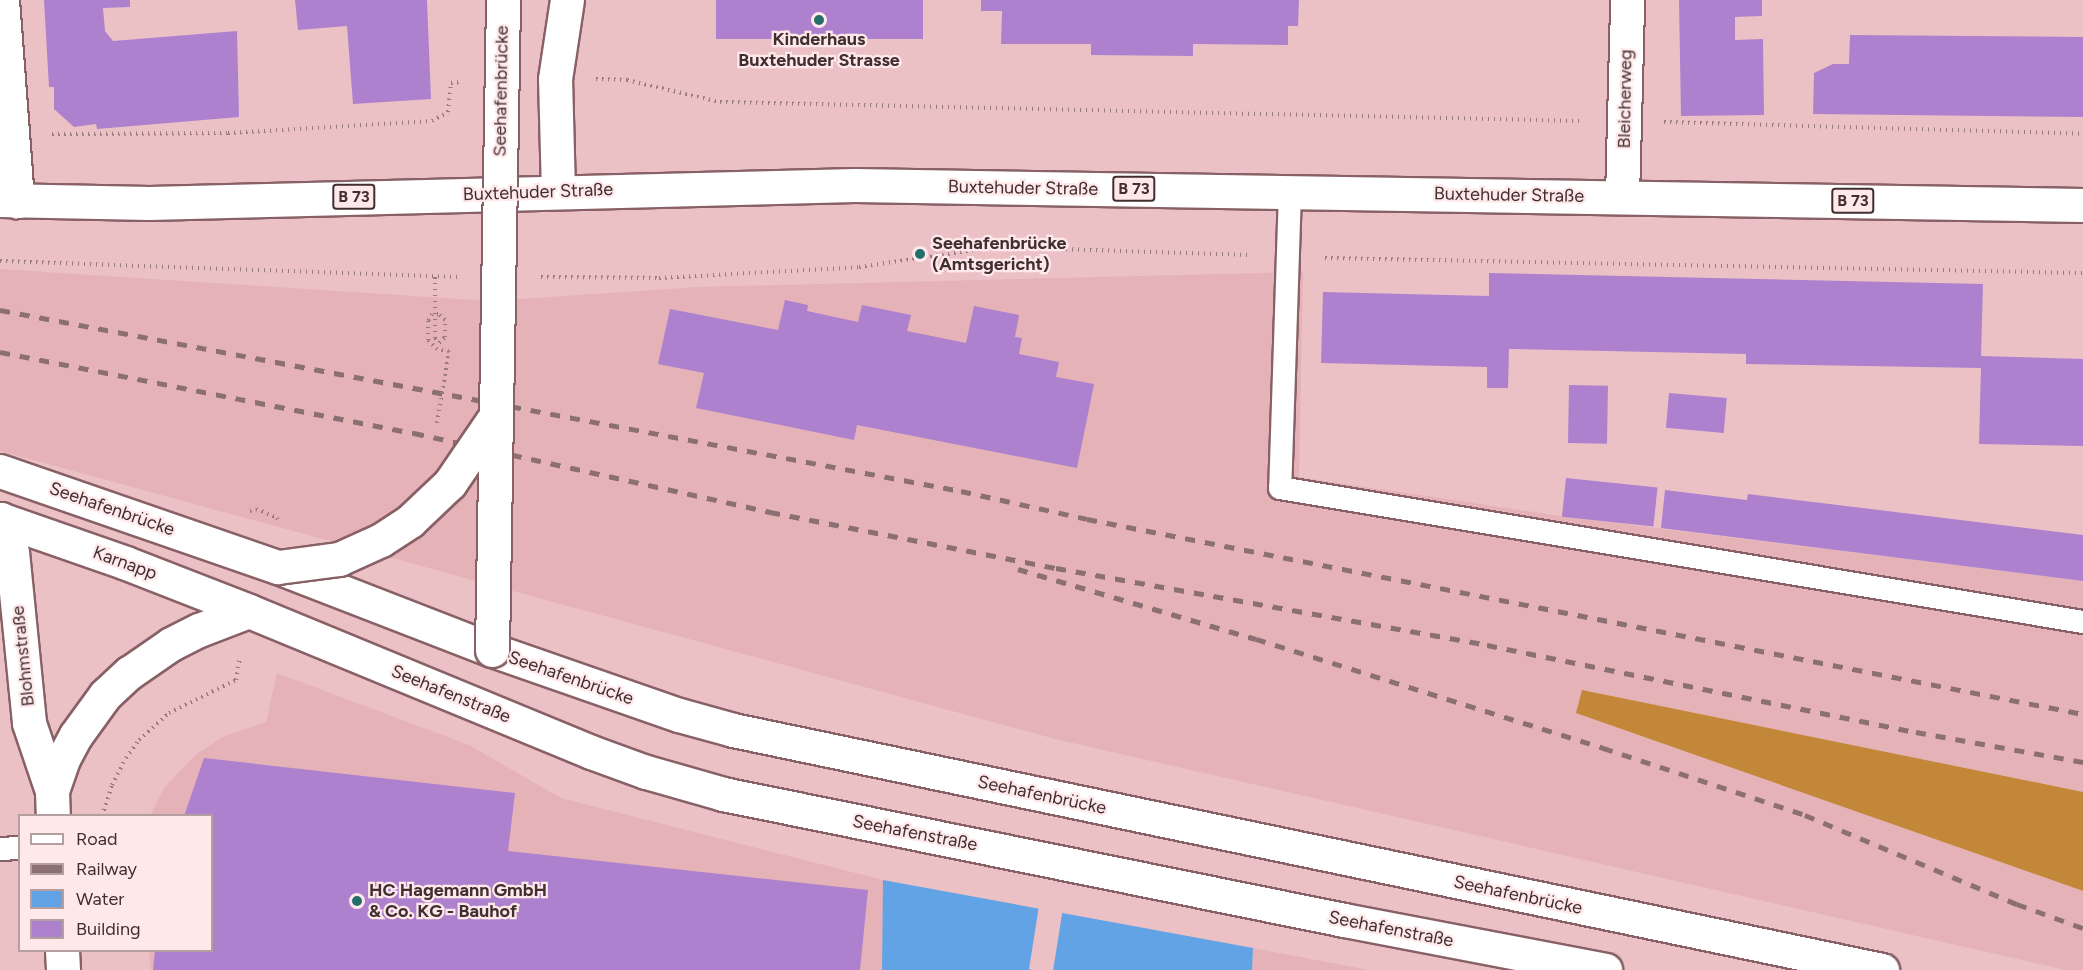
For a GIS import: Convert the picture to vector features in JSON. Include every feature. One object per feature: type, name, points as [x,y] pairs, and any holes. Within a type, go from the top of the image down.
[{"type":"main road","points":[[2,0],[13,131],[8,201]]},
{"type":"main road","name":"Seehafenbrücke","points":[[492,650],[503,0]]},
{"type":"main road","points":[[558,192],[555,79],[567,0]]},
{"type":"main road","name":"Bleicherweg","points":[[1622,197],[1627,0]]},
{"type":"main road","name":"Buxtehuder Straße","points":[[8,201],[149,203],[855,185],[2083,205]]},
{"type":"main road","points":[[278,567],[339,559],[381,540],[410,521],[450,483],[495,417]]},
{"type":"main road","name":"Seehafenbrücke","points":[[0,471],[278,567],[492,650],[679,715],[733,730],[1882,970]]},
{"type":"main road","name":"Karnapp","points":[[1,519],[126,563],[249,611]]},
{"type":"main road","name":"Blohmstraße","points":[[1,519],[12,552],[29,723],[53,803]]},
{"type":"main road","name":"Blohmstraße","points":[[53,803],[63,759],[76,735],[105,695],[129,673],[189,635],[249,611]]},
{"type":"main road","name":"Seehafenstraße","points":[[249,611],[591,752],[646,772],[723,794],[1333,918],[1605,970]]},
{"type":"main road","points":[[62,952],[63,970]]},
{"type":"lane","points":[[1290,192],[1280,488],[2083,622]]},
{"type":"lane","points":[[0,849],[18,848]]},
{"type":"path","points":[[555,79],[627,80],[720,102],[1166,110],[2083,134]]},
{"type":"path","points":[[13,131],[76,136],[216,134],[432,121],[448,112],[451,83],[470,82]]},
{"type":"path","points":[[530,277],[659,278],[860,267],[994,247],[1288,257],[2083,273]]},
{"type":"path","points":[[0,261],[459,277]]},
{"type":"path","points":[[435,276],[435,306],[435,315],[435,338],[439,343],[445,338],[445,320],[438,314],[432,314],[428,321],[428,340],[437,350],[449,351],[436,429]]},
{"type":"path","points":[[103,814],[112,785],[126,758],[153,724],[195,699],[236,680]]},
{"type":"shaded area","points":[[0,269],[490,301],[698,287],[1303,272],[1299,477],[1567,517],[2083,581],[2083,792],[1582,690],[1926,836],[2083,891],[2083,970],[2066,970],[1055,739],[0,451]]},
{"type":"shaded area","points":[[277,673],[469,745],[561,798],[883,880],[882,970],[151,970],[149,952],[213,952],[213,814],[151,814],[164,788],[196,754],[225,736],[266,722]]},
{"type":"shaded area","points":[[1582,690],[2083,792],[2083,891],[1576,713]]},
{"type":"shaded area","points":[[1253,948],[1369,970],[1252,970]]},
{"type":"water","points":[[883,880],[1253,948],[1252,970],[882,970]]},
{"type":"pier","points":[[1039,906],[1063,910],[1053,970],[1029,969]]},
{"type":"building","points":[[44,0],[130,0],[130,7],[103,8],[105,31],[113,41],[237,31],[239,117],[97,129],[96,124],[74,127],[54,109],[54,87],[49,87]]},
{"type":"building","points":[[295,0],[427,0],[431,99],[353,104],[347,26],[298,30]]},
{"type":"building","name":"Kinderhaus Buxtehuder Strasse","points":[[716,0],[923,0],[923,39],[716,39]]},
{"type":"building","points":[[981,0],[1299,0],[1298,26],[1288,26],[1288,45],[1193,44],[1193,56],[1091,55],[1091,44],[1001,44],[1002,11],[981,11]]},
{"type":"building","points":[[1679,0],[1762,0],[1762,16],[1735,17],[1735,40],[1763,39],[1764,115],[1681,116]]},
{"type":"building","points":[[1850,35],[2083,37],[2083,117],[1813,114],[1814,73],[1833,64],[1849,64]]},
{"type":"building","points":[[1489,273],[1983,284],[1981,356],[2083,359],[2083,446],[1979,444],[1981,368],[1746,364],[1746,354],[1509,349],[1508,388],[1487,388],[1487,367],[1321,363],[1323,292],[1489,296]]},
{"type":"building","points":[[785,300],[808,305],[807,311],[858,322],[862,305],[911,315],[907,331],[966,343],[974,306],[1019,315],[1015,337],[1022,338],[1019,354],[1059,362],[1056,377],[1094,384],[1077,468],[857,425],[854,440],[696,408],[704,373],[658,364],[670,309],[778,330]]},
{"type":"building","points":[[1569,385],[1608,386],[1607,444],[1568,443]]},
{"type":"building","points":[[1669,393],[1727,398],[1724,433],[1666,428]]},
{"type":"building","points":[[1566,478],[1657,488],[1653,526],[1562,517]]},
{"type":"building","points":[[1665,490],[1747,500],[1748,494],[2083,535],[2083,581],[1661,528]]},
{"type":"building","name":"HC Hagemann GmbH & Co. KG - Bauhof","points":[[204,758],[515,793],[508,851],[868,890],[860,970],[153,970],[155,952],[213,952],[213,814],[185,814]]},
{"type":"railway","points":[[0,310],[961,491],[1087,519],[2083,714]]},
{"type":"railway","points":[[0,352],[414,433],[770,512],[1056,568],[1487,645],[1916,732],[2083,762]]},
{"type":"railway","points":[[1018,569],[1256,639],[1603,748],[1805,815],[2017,904],[2083,928]]},
{"type":"place","name":"Kinderhaus Buxtehuder Strasse","points":[[819,20]]},
{"type":"place","name":"Seehafenbrücke (Amtsgericht)","points":[[920,254]]},
{"type":"place","name":"HC Hagemann GmbH & Co. KG - Bauhof","points":[[357,901]]}]
